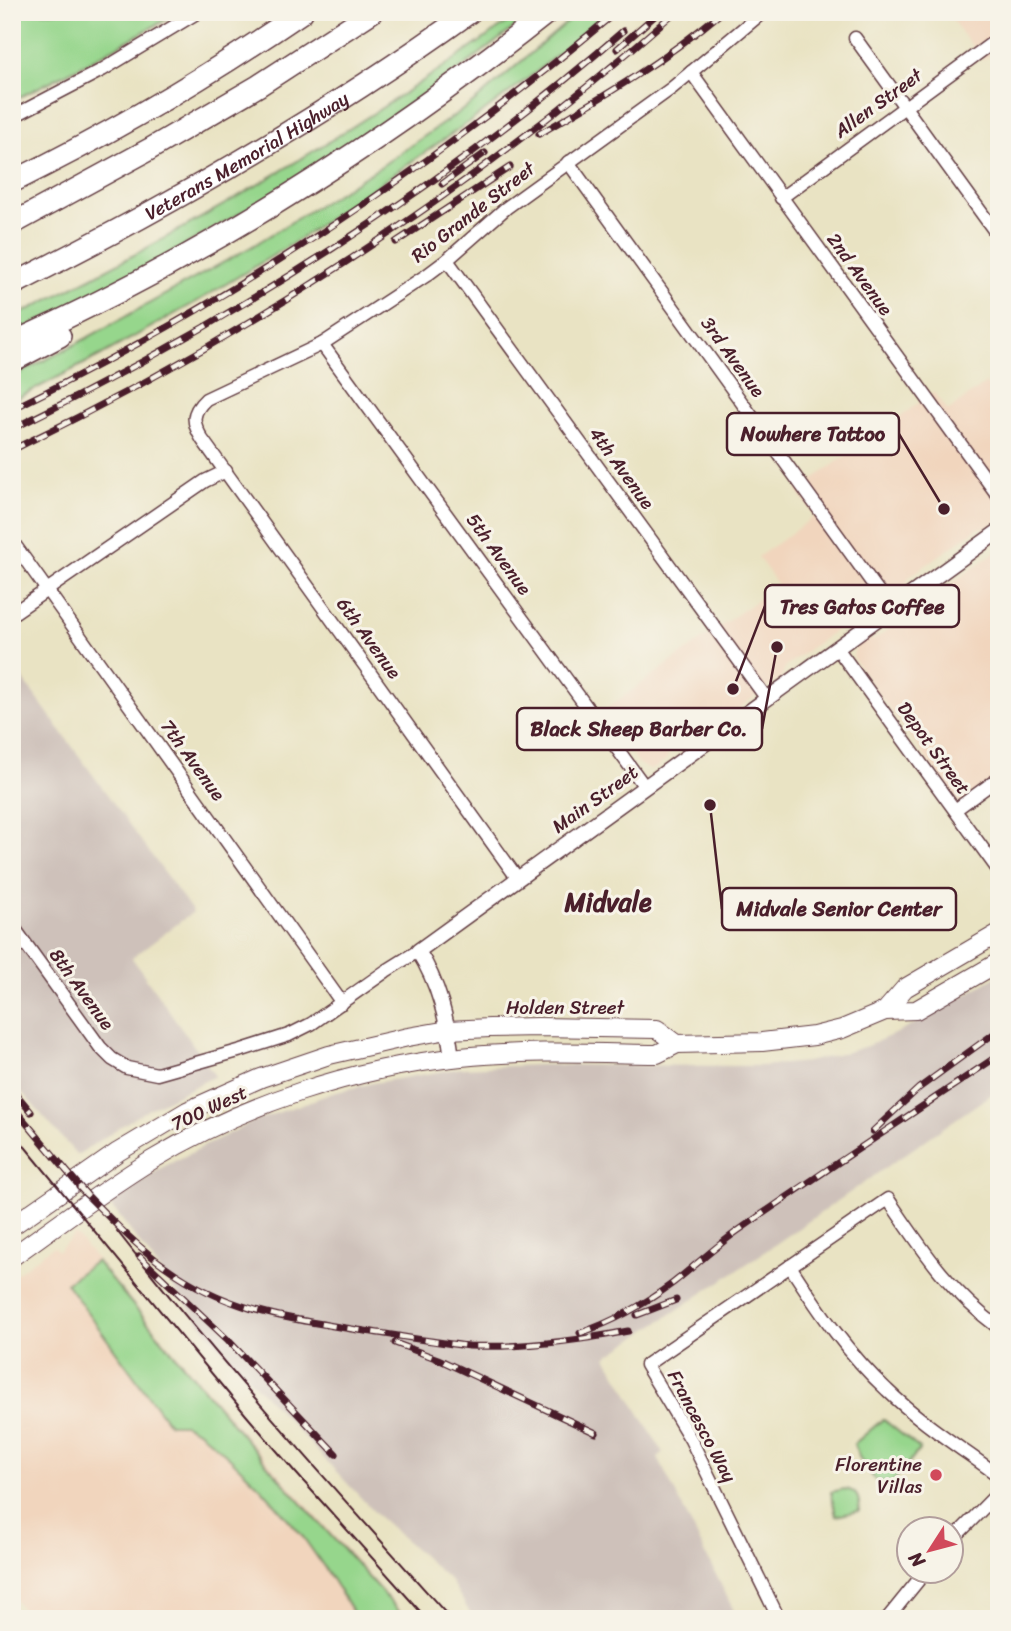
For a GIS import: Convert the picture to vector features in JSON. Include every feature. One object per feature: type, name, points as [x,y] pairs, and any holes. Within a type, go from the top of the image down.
[{"type":"highway","points":[[12,182],[162,100],[302,12]]},
{"type":"highway","points":[[12,224],[150,149],[258,86],[372,12]]},
{"type":"highway","name":"Veterans Memorial Highway","points":[[12,285],[138,219],[282,136],[362,86],[470,12]]},
{"type":"highway","points":[[12,361],[132,299],[237,234],[453,85],[548,12]]},
{"type":"highway","points":[[12,343],[141,281],[301,188]]},
{"type":"main road","points":[[885,1011],[905,988],[999,933]]},
{"type":"main road","points":[[452,1058],[511,1053],[657,1054],[677,1044],[762,1042],[814,1036],[842,1029],[885,1011],[916,1010],[999,962]]},
{"type":"main road","name":"Holden Street","points":[[448,1030],[539,1027],[657,1028],[677,1044]]},
{"type":"main road","name":"700 West","points":[[12,1226],[141,1137],[210,1100],[272,1074],[329,1055],[448,1030]]},
{"type":"main road","name":"700 West","points":[[12,1257],[130,1173],[176,1146],[230,1120],[296,1094],[358,1075],[452,1058]]},
{"type":"street","points":[[12,117],[102,69],[198,12]]},
{"type":"street","name":"Rio Grande Street","points":[[194,416],[197,407],[206,399],[321,344],[447,260],[506,208],[672,88],[763,12]]},
{"type":"street","points":[[855,38],[999,237]]},
{"type":"street","name":"Allen Street","points":[[781,198],[999,38]]},
{"type":"street","name":"2nd Avenue","points":[[691,72],[999,497]]},
{"type":"street","name":"3rd Avenue","points":[[568,162],[891,609]]},
{"type":"street","name":"4th Avenue","points":[[447,260],[767,699]]},
{"type":"street","name":"5th Avenue","points":[[321,344],[645,787]]},
{"type":"street","name":"6th Avenue","points":[[194,416],[197,429],[226,471],[518,879]]},
{"type":"street","points":[[12,614],[205,481],[226,471]]},
{"type":"street","name":"Main Street","points":[[127,1068],[157,1074],[289,1035],[311,1024],[418,951],[999,531]]},
{"type":"street","name":"7th Avenue","points":[[12,541],[342,1003]]},
{"type":"street","name":"Depot Street","points":[[837,648],[999,870]]},
{"type":"street","points":[[955,810],[999,778]]},
{"type":"street","name":"8th Avenue","points":[[12,925],[100,1047],[112,1059],[127,1068]]},
{"type":"street","points":[[418,951],[428,967],[444,1010],[452,1058]]},
{"type":"street","name":"Francesco Way","points":[[779,1619],[691,1440],[646,1365],[888,1199],[944,1278],[974,1309],[999,1328]]},
{"type":"street","points":[[790,1266],[829,1324],[872,1376],[919,1418],[999,1476]]},
{"type":"street","points":[[965,1527],[999,1492]]},
{"type":"street","points":[[887,1619],[914,1586]]},
{"type":"shaded area","points":[[946,12],[999,12],[999,49],[983,60]]},
{"type":"shaded area","points":[[986,383],[990,389],[999,383],[999,520],[987,528],[978,528],[908,578],[907,585],[865,616],[856,615],[786,666],[781,678],[704,733],[697,731],[670,751],[666,760],[655,768],[650,770],[640,765],[602,712],[778,585],[758,557],[815,516],[797,491],[934,392],[948,411]]},
{"type":"shaded area","points":[[999,549],[999,787],[965,812],[853,655],[860,642],[874,640]]},
{"type":"shaded area","points":[[12,664],[193,912],[132,958],[215,1076],[143,1112],[77,1155],[12,1081]]},
{"type":"shaded area","points":[[999,975],[999,1089],[757,1257],[606,1357],[663,1453],[658,1458],[738,1619],[474,1619],[450,1580],[378,1516],[227,1355],[110,1204],[161,1168],[252,1122],[333,1093],[373,1083],[462,1068],[538,1065],[762,1066],[807,1062],[867,1046],[901,1031]]},
{"type":"shaded area","points":[[75,1234],[256,1448],[408,1619],[29,1619],[12,1595],[12,1277],[53,1246],[58,1251]]},
{"type":"green space","points":[[12,12],[180,12],[12,101]]},
{"type":"green space","points":[[522,12],[535,12],[455,73],[304,176],[144,269],[12,335],[12,318],[144,249],[273,176],[337,137]]},
{"type":"green space","points":[[579,12],[608,12],[482,113],[292,244],[198,301],[12,401],[12,377],[251,247],[377,169],[474,102]]},
{"type":"green space","points":[[96,1261],[270,1468],[406,1619],[357,1619],[301,1534],[262,1489],[200,1432],[184,1424],[169,1424],[66,1283]]},
{"type":"green space","points":[[882,1420],[920,1449],[892,1483],[876,1481],[859,1457],[854,1444]]},
{"type":"green space","points":[[844,1489],[857,1496],[859,1511],[836,1516],[831,1492]]},
{"type":"tram line","points":[[12,1109],[43,1144]]},
{"type":"tram line","points":[[12,1131],[246,1415],[427,1619]]},
{"type":"tram line","points":[[117,1231],[239,1380],[451,1619]]},
{"type":"railway","points":[[12,409],[173,324],[326,230],[474,126],[616,12]]},
{"type":"railway","points":[[617,49],[659,12]]},
{"type":"railway","points":[[12,450],[189,357],[359,254],[521,138],[599,77],[675,12]]},
{"type":"railway","points":[[539,134],[634,77],[722,12]]},
{"type":"railway","points":[[12,429],[174,344],[331,250],[482,145],[623,31]]},
{"type":"railway","points":[[442,184],[485,153]]},
{"type":"railway","points":[[396,242],[510,167]]},
{"type":"railway","points":[[873,1131],[919,1088],[999,1030]]},
{"type":"railway","points":[[580,1333],[617,1318],[651,1298],[739,1230],[999,1055]]},
{"type":"railway","points":[[12,1089],[31,1112]]},
{"type":"railway","points":[[12,1106],[86,1194]]},
{"type":"railway","points":[[79,1187],[131,1239],[166,1267],[212,1294],[258,1310],[332,1326],[469,1346],[549,1343],[628,1331]]},
{"type":"railway","points":[[139,1256],[228,1340],[336,1454]]},
{"type":"railway","points":[[637,1315],[676,1300]]},
{"type":"railway","points":[[395,1343],[438,1359],[596,1433]]},
{"type":"place","name":"Nowhere Tattoo","points":[[944,509]]},
{"type":"place","name":"Black Sheep Barber Co.","points":[[777,647]]},
{"type":"place","name":"Tres Gatos Coffee","points":[[733,689]]},
{"type":"place","name":"Midvale Senior Center","points":[[710,805]]},
{"type":"place","name":"Florentine Villas","points":[[936,1475]]},
{"type":"district","name":"Midvale","points":[[608,902]]}]
